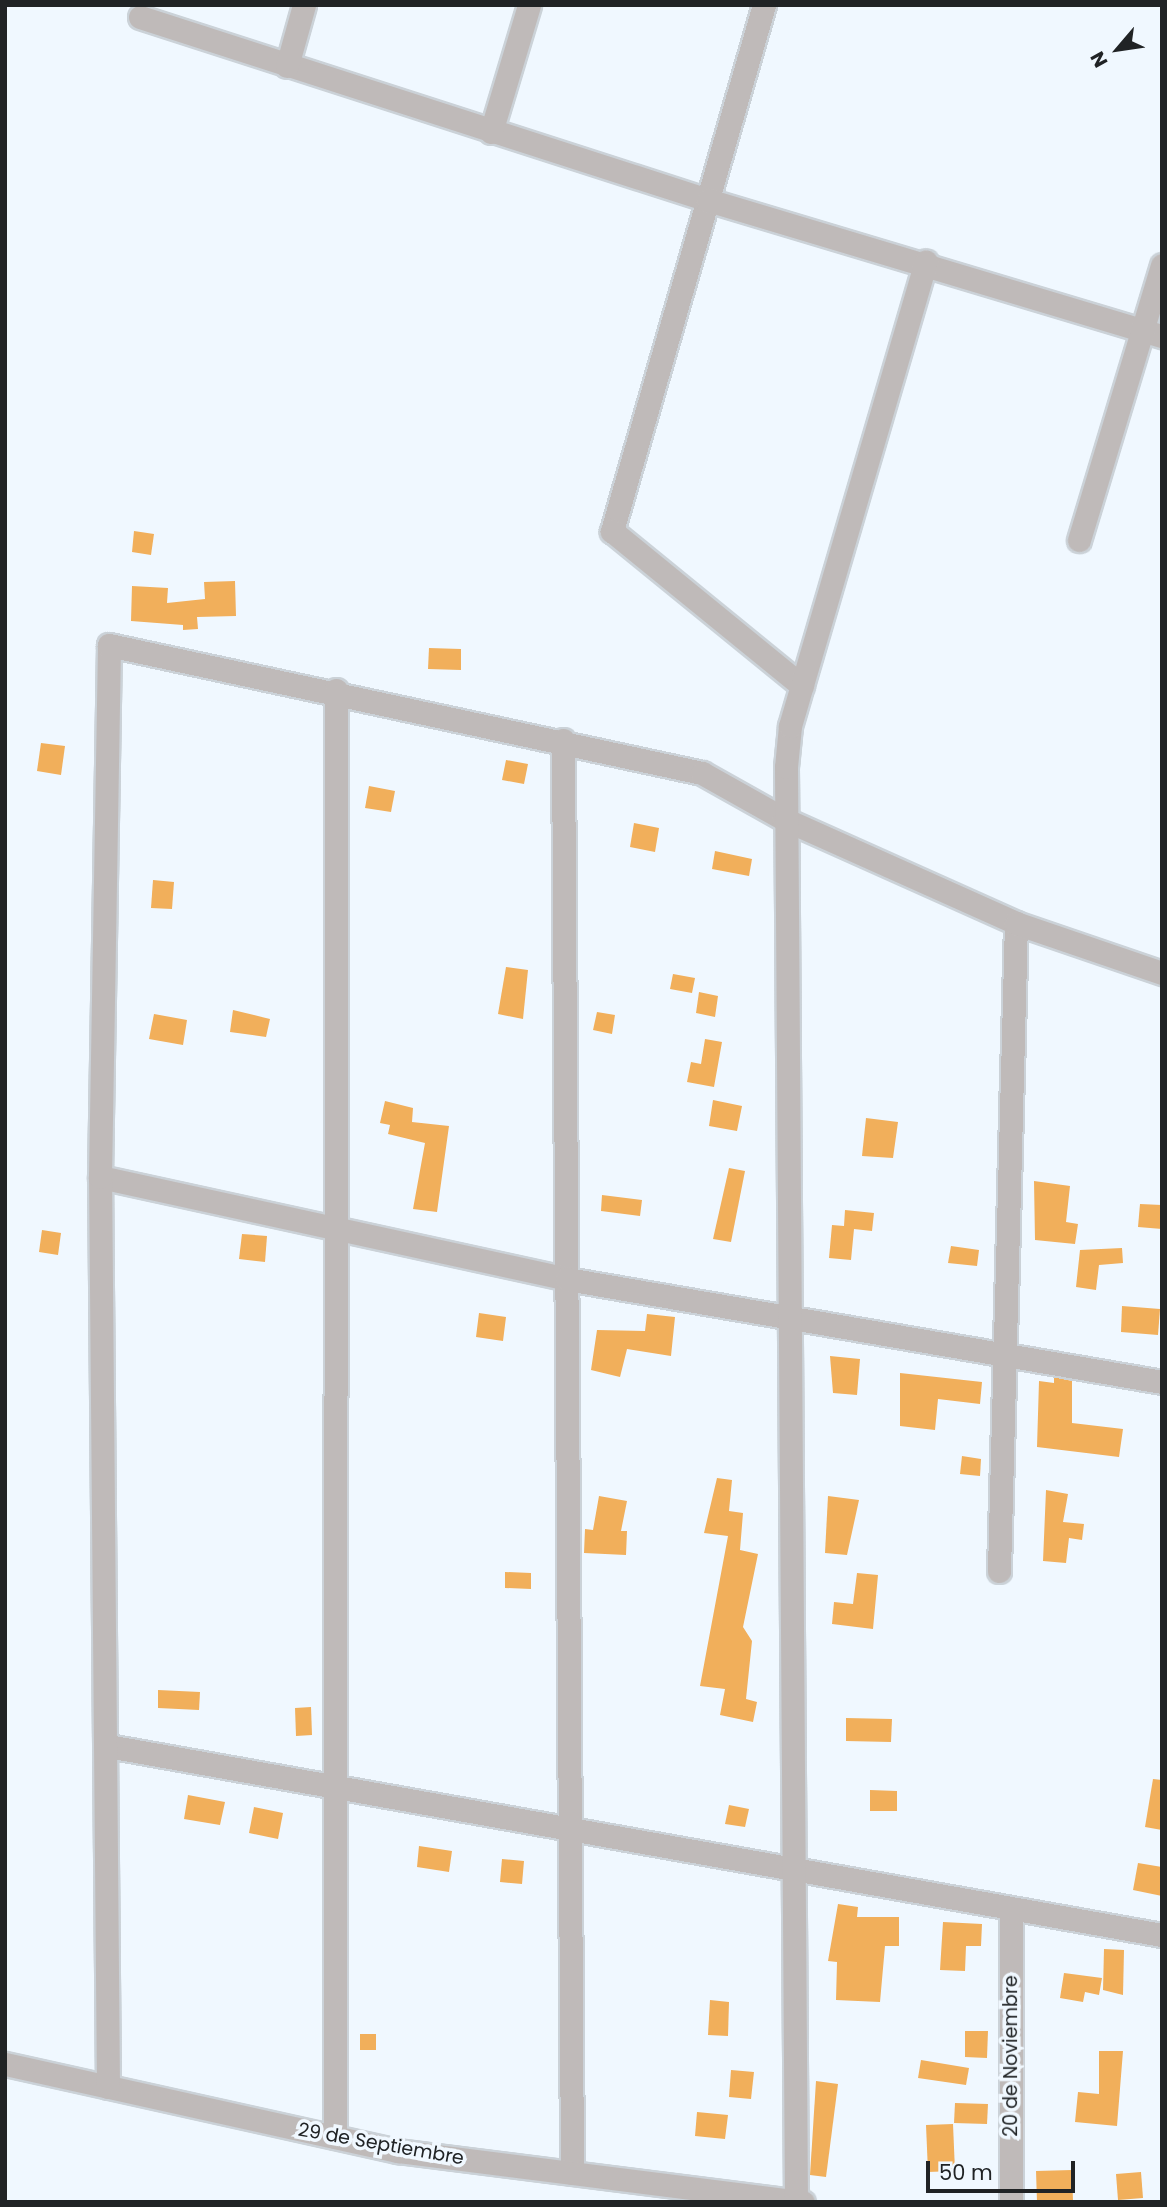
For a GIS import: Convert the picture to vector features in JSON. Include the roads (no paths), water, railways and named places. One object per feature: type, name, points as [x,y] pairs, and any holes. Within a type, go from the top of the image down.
[{"type":"street","points":[[287,66],[303,5]]},
{"type":"street","points":[[491,132],[529,5]]},
{"type":"street","points":[[764,5],[612,531],[802,686]]},
{"type":"street","points":[[140,17],[708,200],[926,261],[1152,334]]},
{"type":"street","points":[[799,2201],[792,1873],[784,819],[790,726],[926,261]]},
{"type":"street","points":[[1079,540],[1152,334],[1162,265]]},
{"type":"street","points":[[108,2087],[108,1746],[100,1177],[109,645],[336,690],[702,773],[784,819],[1016,923],[1162,973]]},
{"type":"street","points":[[335,2137],[336,690]]},
{"type":"street","points":[[563,740],[572,2173]]},
{"type":"street","points":[[999,1571],[1016,923]]},
{"type":"street","points":[[100,1177],[567,1279],[788,1321],[1162,1382]]},
{"type":"street","points":[[108,1746],[792,1873],[1162,1935]]},
{"type":"street","name":"20 de Noviembre","points":[[1011,1909],[1011,2202]]},
{"type":"street","name":"29 de Septiembre","points":[[5,2064],[335,2137],[572,2173],[799,2201]]}]
